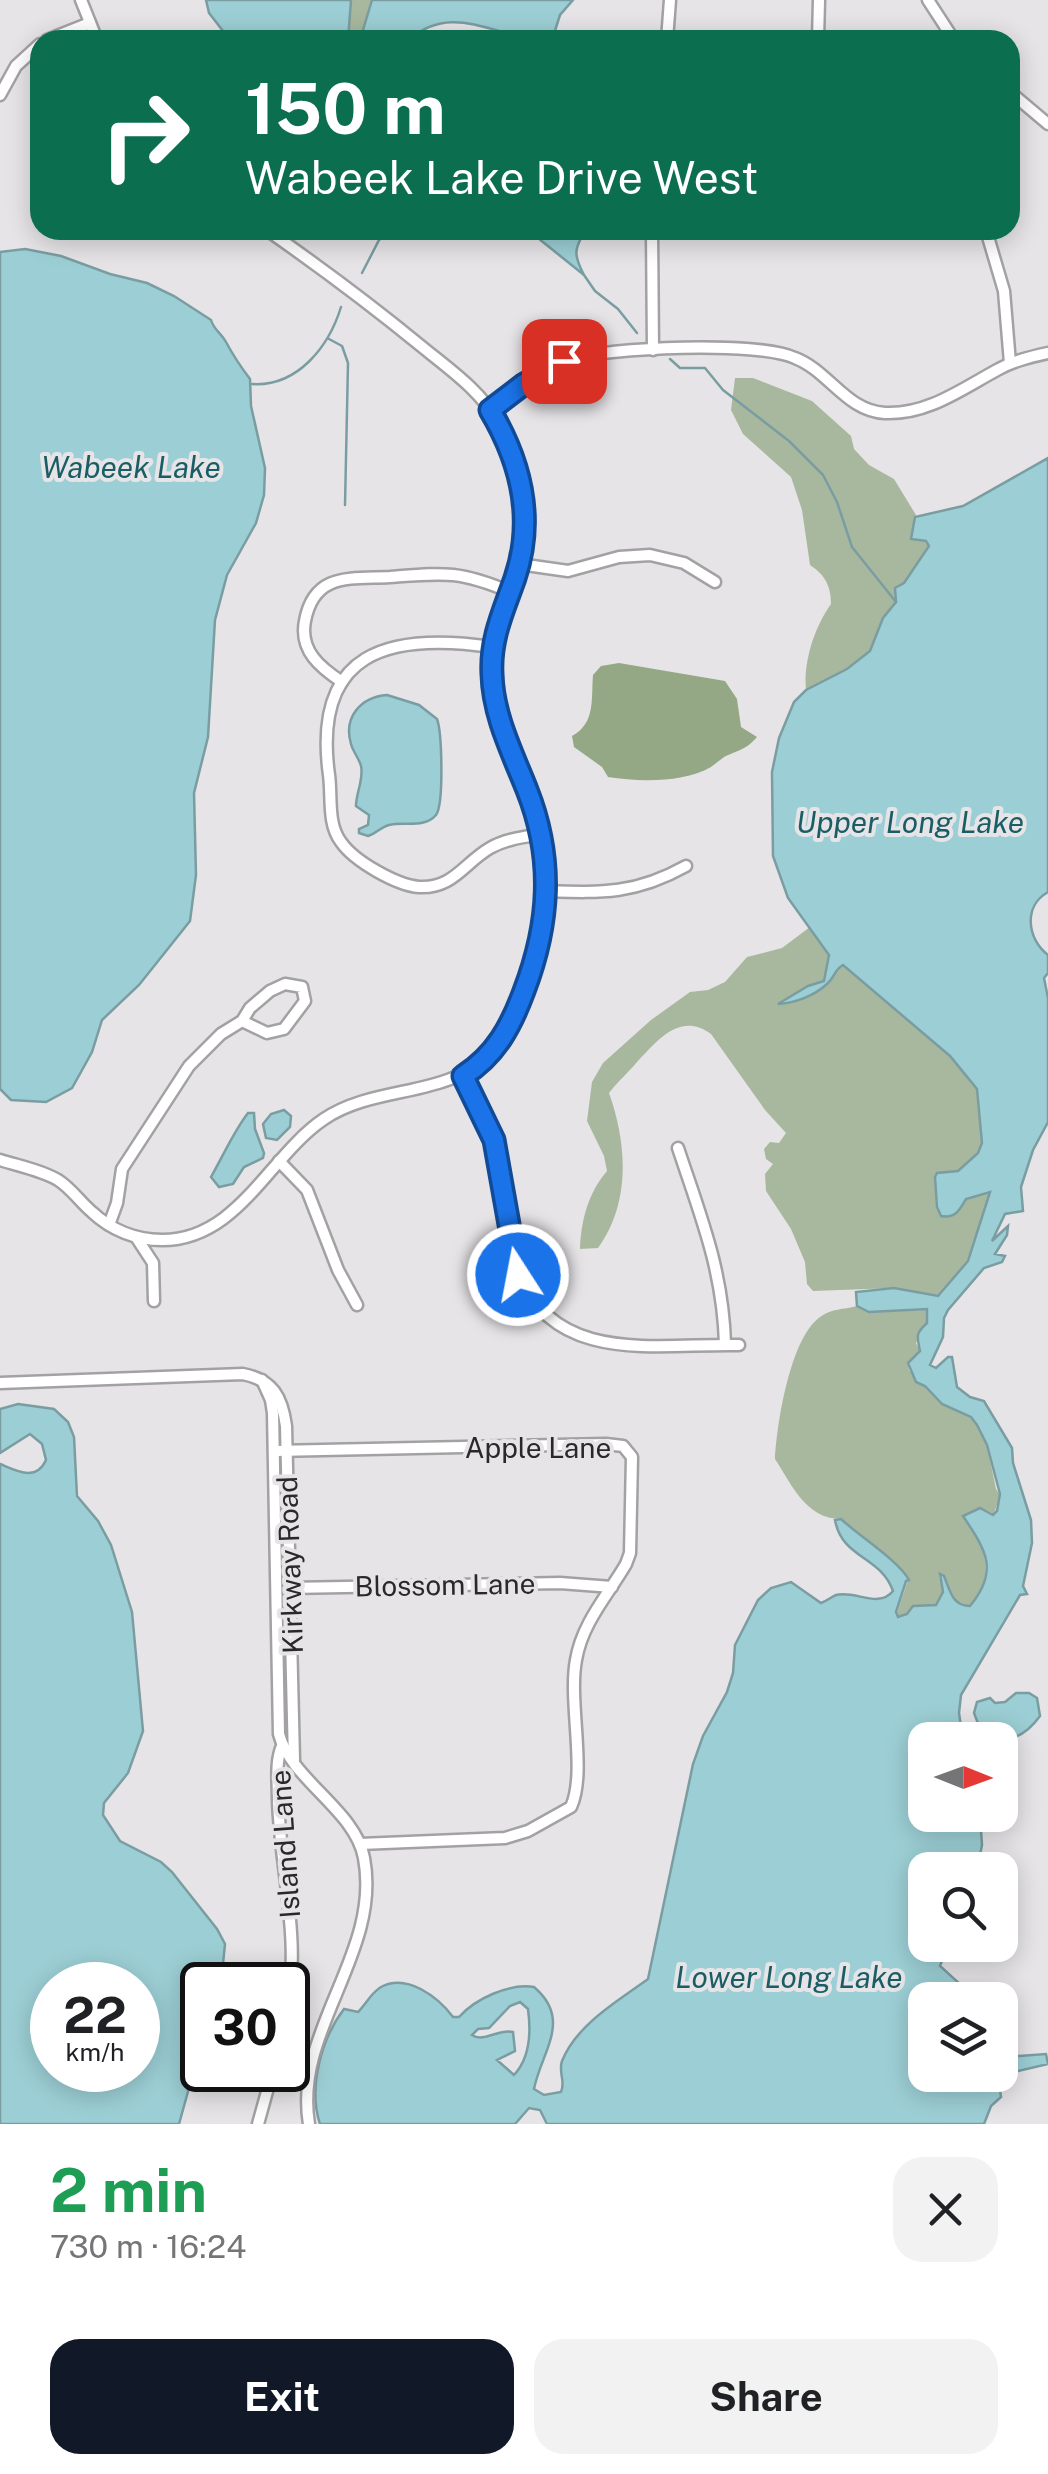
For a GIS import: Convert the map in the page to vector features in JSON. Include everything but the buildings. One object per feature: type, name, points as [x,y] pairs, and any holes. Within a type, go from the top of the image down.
[{"type":"street","points":[[81,0],[93,30]]},
{"type":"street","points":[[668,30],[670,0]]},
{"type":"street","points":[[818,30],[820,0]]},
{"type":"street","points":[[928,0],[948,30]]},
{"type":"street","points":[[72,30],[90,23]]},
{"type":"street","points":[[0,95],[16,66],[30,53]]},
{"type":"street","points":[[1020,101],[1048,124]]},
{"type":"street","points":[[0,1160],[59,1181],[109,1225],[136,1237],[176,1239],[208,1230],[230,1214],[310,1129],[346,1106],[463,1076],[488,1056],[512,1021],[538,952],[547,891],[541,834],[498,714],[492,685],[492,647],[519,564],[524,521],[522,485],[514,456],[490,410],[457,375],[350,289],[281,240]]},
{"type":"street","points":[[652,240],[653,350]]},
{"type":"street","points":[[989,240],[1004,291],[1010,364]]},
{"type":"street","points":[[490,410],[564,361],[602,352],[756,349],[782,353],[809,364],[857,405],[878,413],[932,405],[1010,364],[1048,353]]},
{"type":"street","points":[[519,564],[568,571],[628,556],[650,555],[684,562],[716,582]]},
{"type":"street","points":[[342,682],[317,663],[304,634],[312,601],[333,582],[354,577],[444,572],[476,578],[510,592]]},
{"type":"street","points":[[492,647],[438,641],[396,645],[368,658],[342,682],[328,713],[325,738],[336,834],[344,846],[394,881],[430,887],[454,879],[490,848],[541,834]]},
{"type":"street","points":[[547,891],[632,890],[686,866]]},
{"type":"street","points":[[109,1225],[122,1169],[167,1096],[198,1056],[278,986],[294,983],[302,987],[305,1001],[284,1029],[266,1033],[242,1021]]},
{"type":"street","points":[[463,1076],[494,1140],[515,1264],[538,1308],[562,1329],[592,1341],[738,1345]]},
{"type":"street","points":[[678,1148],[718,1267],[725,1344]]},
{"type":"street","points":[[280,1161],[307,1190],[338,1270],[357,1306]]},
{"type":"street","points":[[136,1237],[153,1263],[154,1301]]},
{"type":"street","name":"Kirkway Road","points":[[0,1384],[230,1374],[262,1380],[274,1388],[280,1397],[286,1426],[281,1452],[278,1588],[278,1734],[282,1746]]},
{"type":"street","name":"Apple Lane","points":[[281,1452],[606,1444],[623,1446],[632,1457],[631,1542],[626,1564],[587,1626],[576,1657],[576,1793],[570,1808],[528,1831],[505,1838],[360,1844]]},
{"type":"street","name":"Kirkway Road","points":[[281,1452],[292,1588],[294,1760]]},
{"type":"street","name":"Blossom Lane","points":[[278,1588],[560,1583],[612,1587]]},
{"type":"street","points":[[282,1746],[360,1844],[366,1868],[363,1914],[355,1947],[313,2055],[306,2092],[310,2124]]},
{"type":"street","name":"Island Lane","points":[[282,1746],[278,1760],[280,1842],[292,1962]]},
{"type":"street","points":[[258,2124],[267,2092]]},
{"type":"green space","points":[[351,0],[372,0],[363,30],[349,30]]},
{"type":"green space","points":[[735,378],[753,378],[812,401],[851,436],[854,449],[869,465],[894,479],[916,515],[911,536],[929,544],[904,584],[895,588],[896,602],[870,651],[847,669],[806,690],[808,656],[831,604],[830,592],[823,577],[810,565],[802,510],[791,477],[743,434],[731,410]]},
{"type":"green space","points":[[619,663],[725,681],[737,699],[741,727],[757,737],[711,767],[687,776],[647,780],[608,777],[602,767],[574,747],[572,736],[589,717],[593,675],[601,666]]},
{"type":"green space","points":[[810,927],[829,953],[824,981],[779,1003],[817,992],[843,965],[950,1056],[977,1089],[982,1143],[977,1156],[958,1171],[935,1177],[936,1204],[941,1215],[953,1214],[966,1199],[990,1192],[979,1234],[958,1275],[938,1296],[894,1288],[813,1291],[807,1284],[805,1262],[791,1229],[766,1191],[765,1174],[773,1164],[766,1159],[764,1149],[770,1142],[779,1143],[786,1133],[711,1034],[689,1026],[679,1027],[661,1038],[609,1093],[620,1132],[621,1192],[609,1230],[598,1248],[580,1249],[587,1208],[607,1171],[587,1121],[592,1082],[603,1063],[690,992],[708,990],[725,982],[747,957],[782,948]]},
{"type":"green space","points":[[857,1306],[885,1311],[927,1309],[928,1321],[916,1343],[920,1351],[908,1363],[909,1370],[939,1402],[974,1420],[987,1445],[1000,1495],[994,1514],[982,1508],[963,1516],[985,1560],[983,1582],[970,1606],[954,1600],[944,1576],[939,1576],[943,1592],[936,1605],[914,1606],[907,1614],[896,1616],[908,1580],[904,1573],[841,1519],[809,1507],[775,1459],[782,1404],[801,1343],[820,1317]]},
{"type":"water","points":[[206,0],[351,0],[349,30],[222,30],[209,13]]},
{"type":"water","points":[[372,0],[573,0],[560,15],[555,30],[497,30],[459,22],[424,30],[363,30]]},
{"type":"water","points":[[540,240],[580,240],[576,252],[584,275]]},
{"type":"water","name":"Wabeek Lake","points":[[25,249],[147,283],[211,320],[250,379],[251,406],[265,468],[264,495],[256,523],[227,575],[215,620],[208,737],[194,793],[196,875],[190,921],[139,985],[102,1020],[92,1052],[72,1088],[46,1102],[11,1100],[0,1089],[0,252]]},
{"type":"water","points":[[1048,458],[1048,892],[1034,906],[1031,923],[1036,940],[1048,955],[1048,973],[1044,978],[1048,998],[1048,1122],[1033,1150],[1021,1187],[1023,1211],[1005,1214],[992,1241],[1008,1226],[995,1254],[1005,1256],[1002,1262],[984,1268],[948,1310],[943,1337],[930,1365],[936,1368],[952,1357],[957,1387],[984,1401],[1012,1448],[1031,1520],[1032,1543],[1023,1586],[1027,1594],[1020,1595],[961,1695],[960,1722],[908,1722],[908,1832],[981,1832],[982,1845],[981,1852],[908,1852],[908,1962],[942,1962],[940,1966],[958,1982],[908,1982],[908,2092],[1000,2092],[1001,2097],[991,2106],[984,2124],[547,2124],[540,2110],[529,2108],[515,2124],[320,2124],[316,2080],[323,2049],[336,2021],[344,2009],[358,2012],[377,1989],[391,1983],[421,1989],[453,2017],[493,1994],[514,1987],[534,1987],[545,1999],[553,2024],[534,2089],[544,2095],[561,2092],[562,2061],[578,2036],[599,2014],[648,1979],[693,1764],[727,1692],[735,1645],[758,1600],[771,1588],[791,1582],[821,1603],[844,1594],[881,1599],[893,1591],[880,1571],[845,1543],[835,1520],[841,1519],[878,1549],[909,1580],[896,1612],[898,1617],[913,1606],[936,1605],[943,1592],[940,1574],[955,1600],[970,1606],[985,1581],[983,1549],[963,1516],[980,1508],[993,1515],[1000,1494],[987,1445],[977,1425],[971,1417],[942,1404],[916,1382],[908,1363],[920,1351],[918,1336],[927,1323],[927,1309],[869,1312],[857,1306],[856,1292],[894,1288],[938,1296],[968,1261],[990,1192],[966,1199],[954,1215],[941,1216],[935,1177],[937,1173],[958,1171],[978,1153],[982,1143],[977,1089],[950,1056],[843,965],[816,992],[778,1004],[824,981],[829,955],[788,898],[773,856],[772,772],[779,738],[794,702],[806,690],[847,669],[870,651],[883,618],[896,602],[895,588],[904,583],[929,546],[926,541],[911,539],[915,517],[963,506]],"holes":[[[520,2002],[528,2009],[523,2061],[514,2075],[497,2060],[515,2051],[513,2032],[472,2035],[478,2029],[489,2028],[510,2006]]]},
{"type":"water","points":[[387,695],[419,705],[437,719],[441,753],[439,808],[431,819],[389,825],[368,836],[359,833],[368,825],[369,815],[356,806],[362,771],[351,744],[350,725],[362,704]]},
{"type":"water","points":[[284,1110],[291,1116],[290,1127],[277,1140],[266,1138],[263,1124],[271,1114]]},
{"type":"water","points":[[248,1113],[254,1113],[263,1158],[244,1167],[233,1184],[219,1187],[211,1177]]},
{"type":"water","points":[[18,1404],[54,1409],[68,1422],[74,1437],[77,1496],[98,1521],[111,1545],[132,1612],[143,1731],[128,1773],[104,1803],[103,1815],[120,1841],[172,1872],[225,1944],[223,1962],[180,1962],[180,2092],[188,2092],[179,2124],[0,2124],[0,1464],[32,1473],[46,1460],[42,1444],[30,1434],[0,1453],[0,1409]]},
{"type":"water","points":[[1016,1693],[1029,1693],[1037,1698],[1040,1716],[1018,1735],[1018,1722],[977,1722],[974,1713],[977,1702],[990,1698],[995,1703],[1005,1702]]},
{"type":"water","points":[[1046,2054],[1048,2064],[1018,2071],[1018,2056]]},
{"type":"waterway","points":[[362,273],[379,240]]},
{"type":"waterway","points":[[584,275],[637,333]]},
{"type":"waterway","points":[[252,384],[284,379],[309,361],[328,336],[341,307]]},
{"type":"waterway","points":[[329,339],[342,346],[348,363],[345,505]]},
{"type":"waterway","points":[[670,359],[680,368],[705,368],[723,390],[789,441],[823,475],[852,547],[896,602]]},
{"type":"route","points":[[518,1275],[500,1161],[481,1108],[463,1076],[488,1056],[512,1021],[538,952],[547,891],[538,821],[503,730],[492,685],[494,638],[521,555],[524,510],[514,456],[490,410],[564,361]]},
{"type":"water label","name":"Upper Long Lake","points":[[910,823]]},
{"type":"water label","name":"Lower Long Lake","points":[[789,1978]]}]
